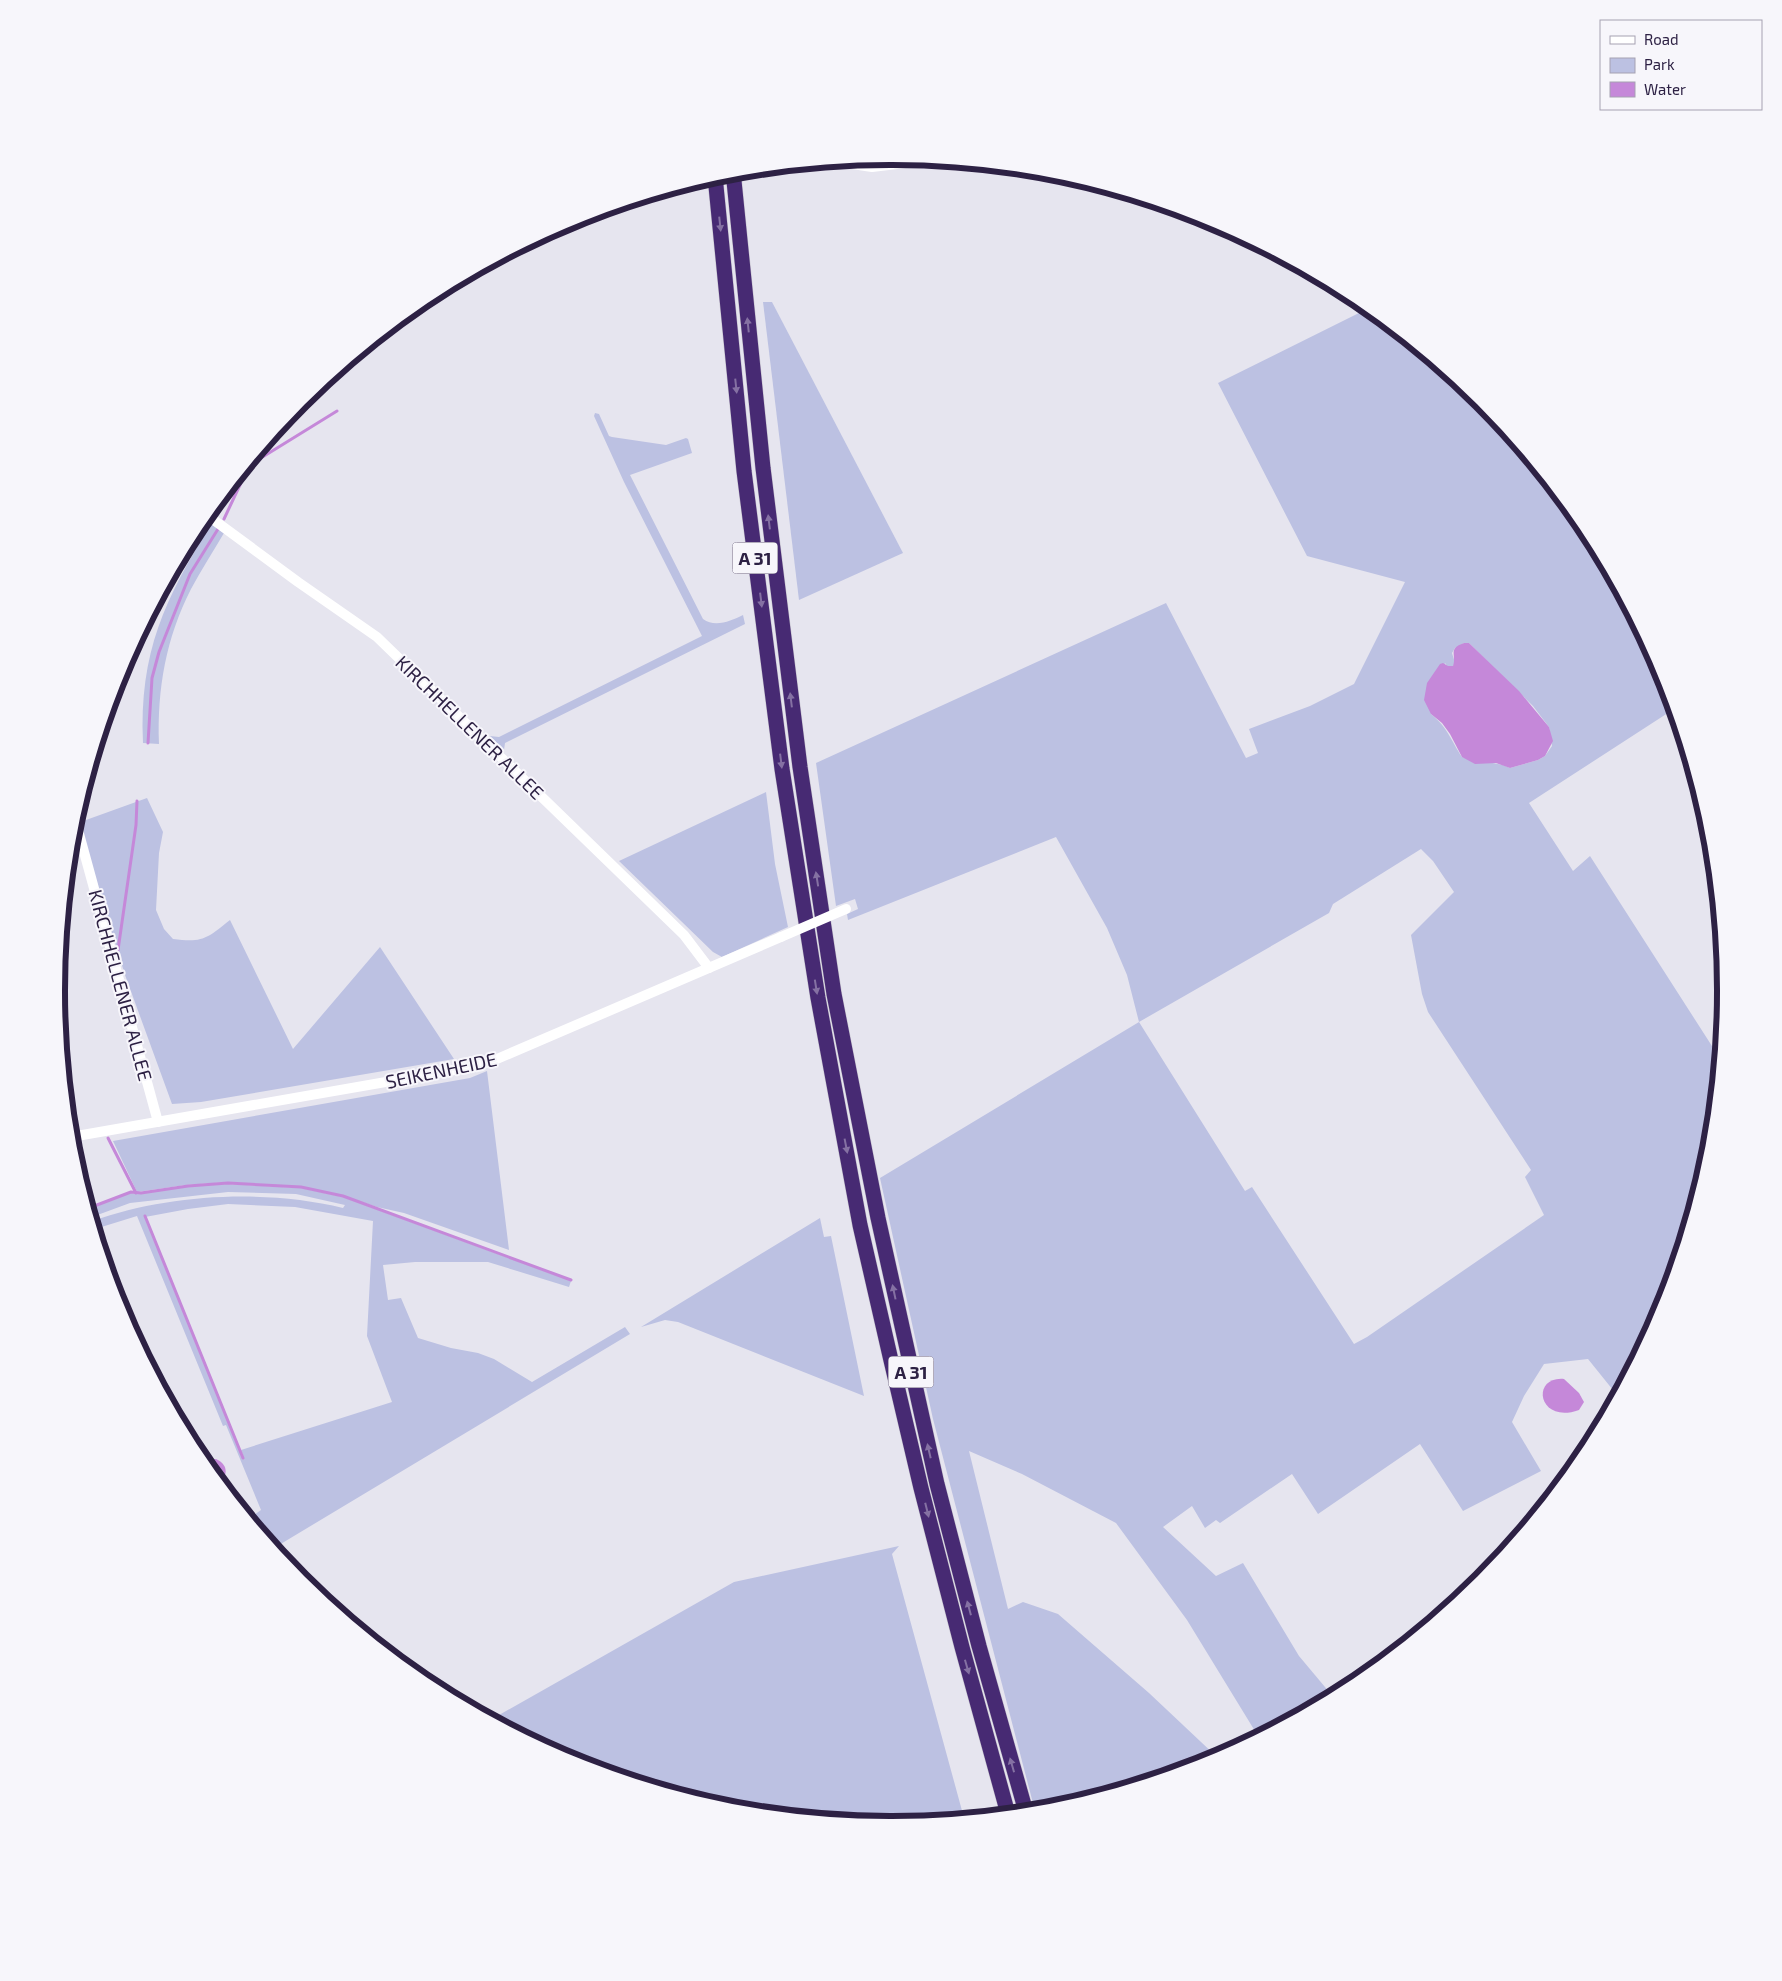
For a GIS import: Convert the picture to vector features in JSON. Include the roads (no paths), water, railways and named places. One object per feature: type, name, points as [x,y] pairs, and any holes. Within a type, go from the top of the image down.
[{"type":"highway","name":"A 31","points":[[734,179],[765,488],[800,767],[834,994],[878,1218],[935,1474],[979,1646],[1024,1805]]},
{"type":"highway","name":"A 31","points":[[716,183],[746,480],[782,769],[818,998],[860,1225],[892,1366],[957,1628],[1006,1808]]},
{"type":"street","points":[[858,165],[872,167],[895,164]]},
{"type":"street","name":"KIRCHHELLENER ALLEE","points":[[214,519],[298,582],[377,637],[684,935],[709,968]]},
{"type":"street","name":"KIRCHHELLENER ALLEE","points":[[80,836],[158,1122]]},
{"type":"street","name":"SEIKENHEIDE","points":[[78,1136],[490,1062],[846,909]]},
{"type":"water","points":[[1464,643],[1469,643],[1519,691],[1549,727],[1553,741],[1545,756],[1538,760],[1510,768],[1496,763],[1475,764],[1462,757],[1450,734],[1442,723],[1431,714],[1424,700],[1427,683],[1440,664],[1453,666],[1454,650]]},
{"type":"water","points":[[1564,1379],[1579,1393],[1584,1402],[1579,1410],[1565,1413],[1555,1411],[1547,1406],[1543,1399],[1543,1391],[1546,1385],[1553,1380]]},
{"type":"water","points":[[216,1459],[223,1464],[226,1473],[224,1477],[212,1460]]},
{"type":"waterway","points":[[260,459],[337,411]]},
{"type":"waterway","points":[[224,519],[242,480]]},
{"type":"waterway","points":[[148,743],[152,678],[159,652],[190,574],[218,529]]},
{"type":"waterway","points":[[118,950],[136,825],[137,801]]},
{"type":"waterway","points":[[108,1138],[136,1193]]},
{"type":"waterway","points":[[94,1206],[131,1192],[141,1193],[188,1186],[228,1183],[301,1187],[343,1196],[571,1280]]},
{"type":"waterway","points":[[145,1216],[243,1458]]}]
